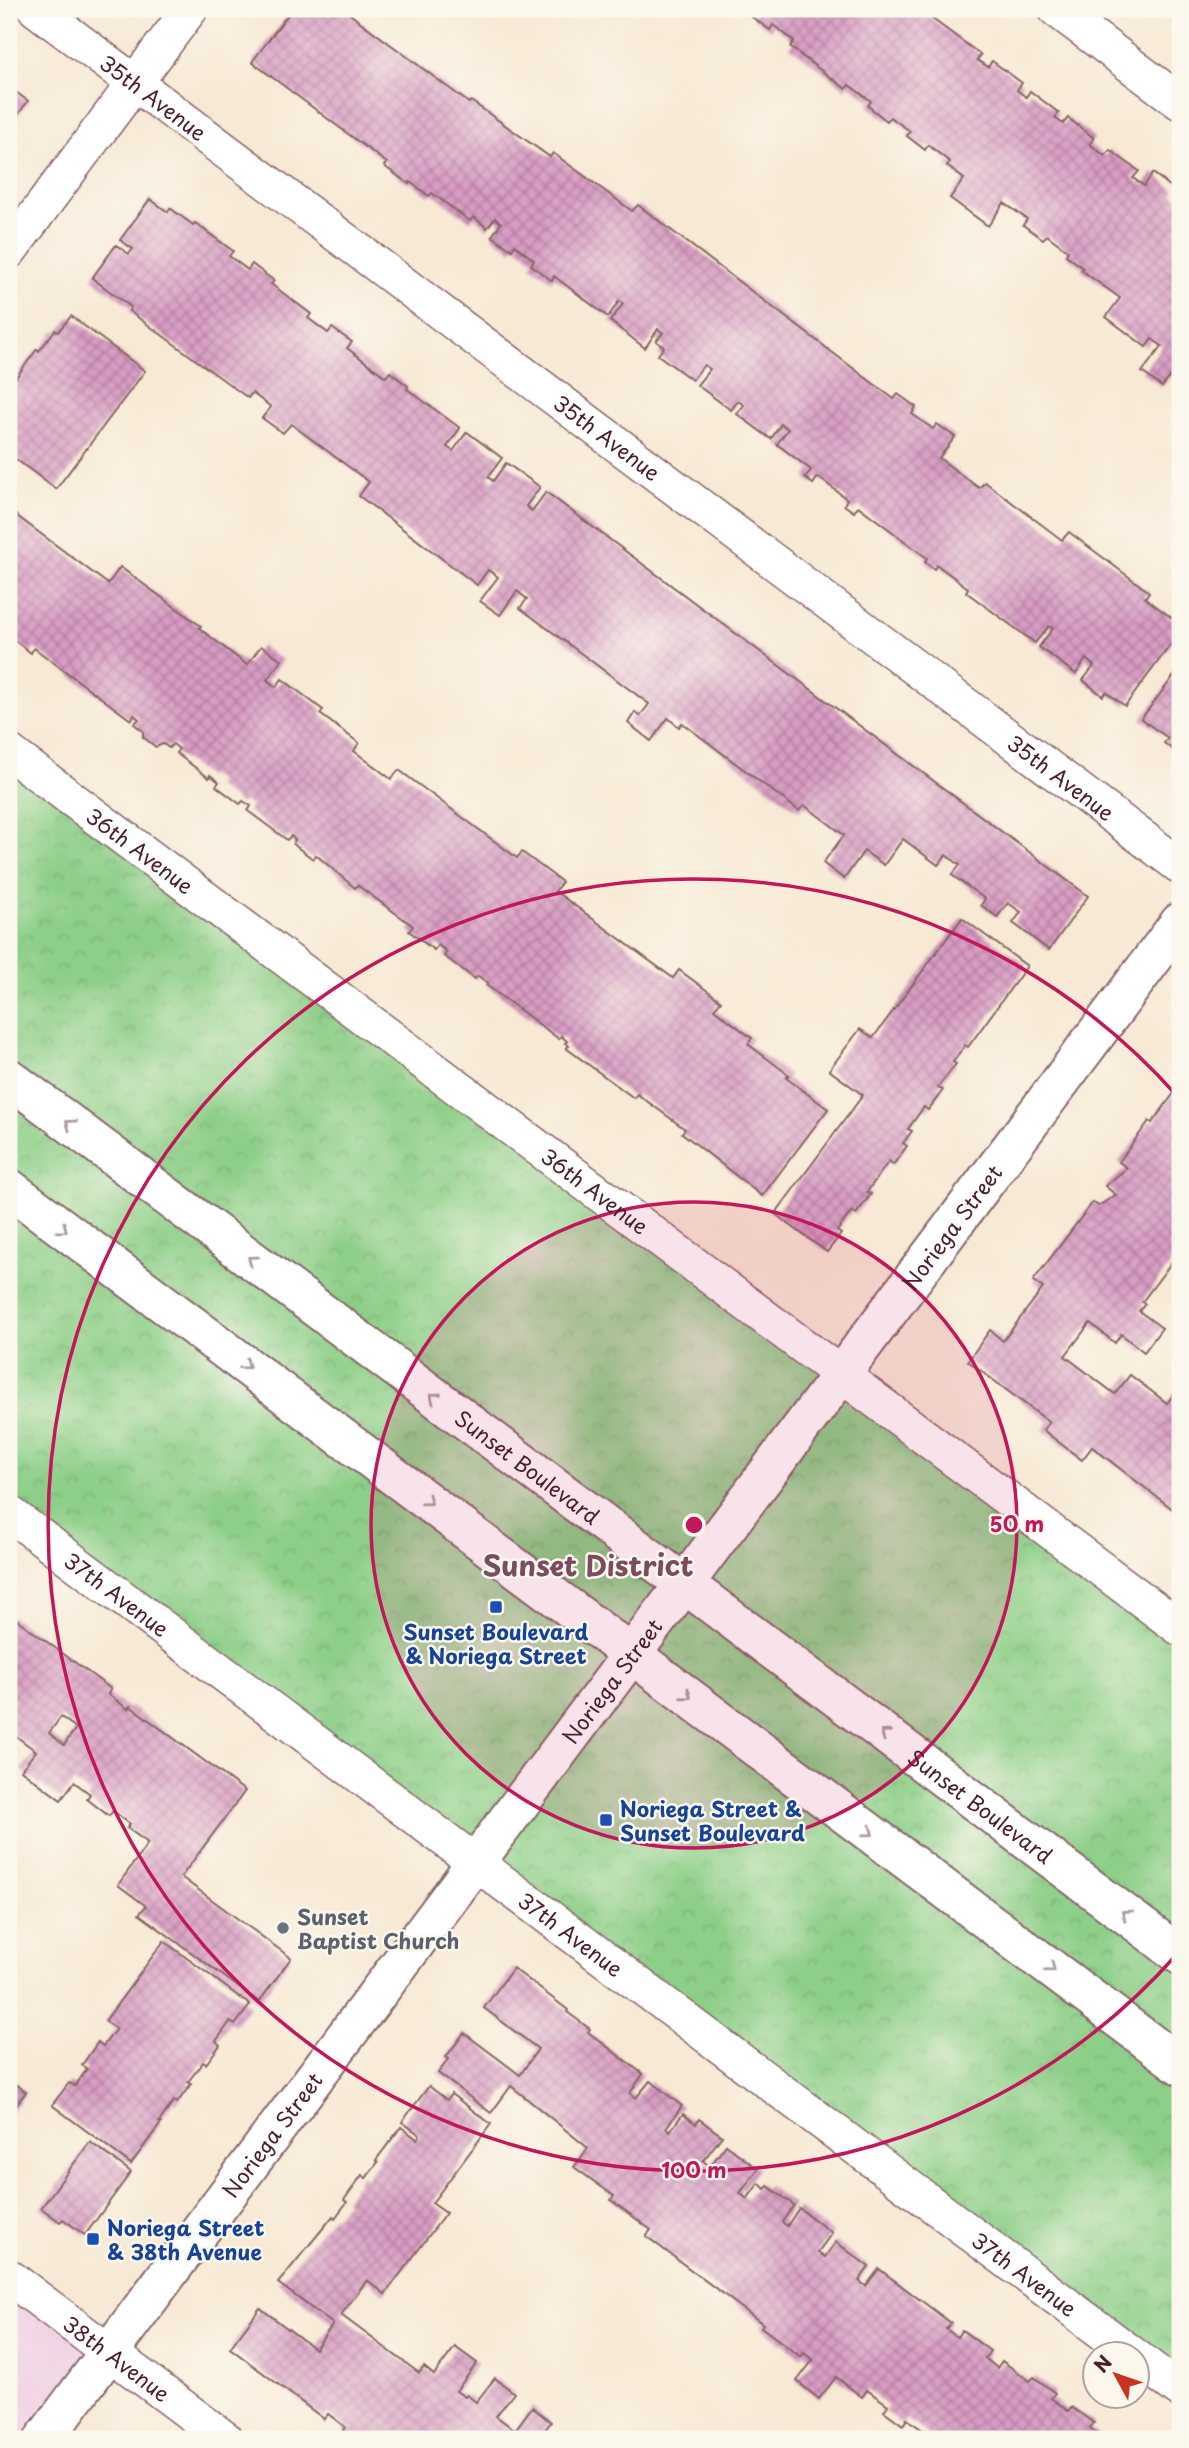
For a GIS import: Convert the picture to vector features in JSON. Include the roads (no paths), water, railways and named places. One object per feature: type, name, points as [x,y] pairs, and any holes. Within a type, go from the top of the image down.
[{"type":"main road","name":"Noriega Street","points":[[44,2439],[1180,922]]},
{"type":"main road","name":"Sunset Boulevard","points":[[9,1078],[1180,1955]]},
{"type":"main road","points":[[9,1188],[1180,2064]]},
{"type":"street","name":"35th Avenue","points":[[36,9],[1180,866]]},
{"type":"street","points":[[9,251],[190,9]]},
{"type":"street","points":[[1056,9],[1180,102]]},
{"type":"street","name":"36th Avenue","points":[[9,752],[1180,1628]]},
{"type":"street","name":"37th Avenue","points":[[9,1513],[1113,2340]]},
{"type":"street","name":"38th Avenue","points":[[9,2277],[225,2439]]},
{"type":"street","points":[[1150,2368],[1180,2390]]},
{"type":"place","name":"Sunset Boulevard & Noriega Street","points":[[496,1607]]},
{"type":"place","name":"Noriega Street & Sunset Boulevard","points":[[606,1820]]},
{"type":"place","name":"Sunset Baptist Church","points":[[283,1928]]},
{"type":"place","name":"Noriega Street & 38th Avenue","points":[[93,2239]]},
{"type":"district","name":"Sunset District","points":[[588,1564]]}]
